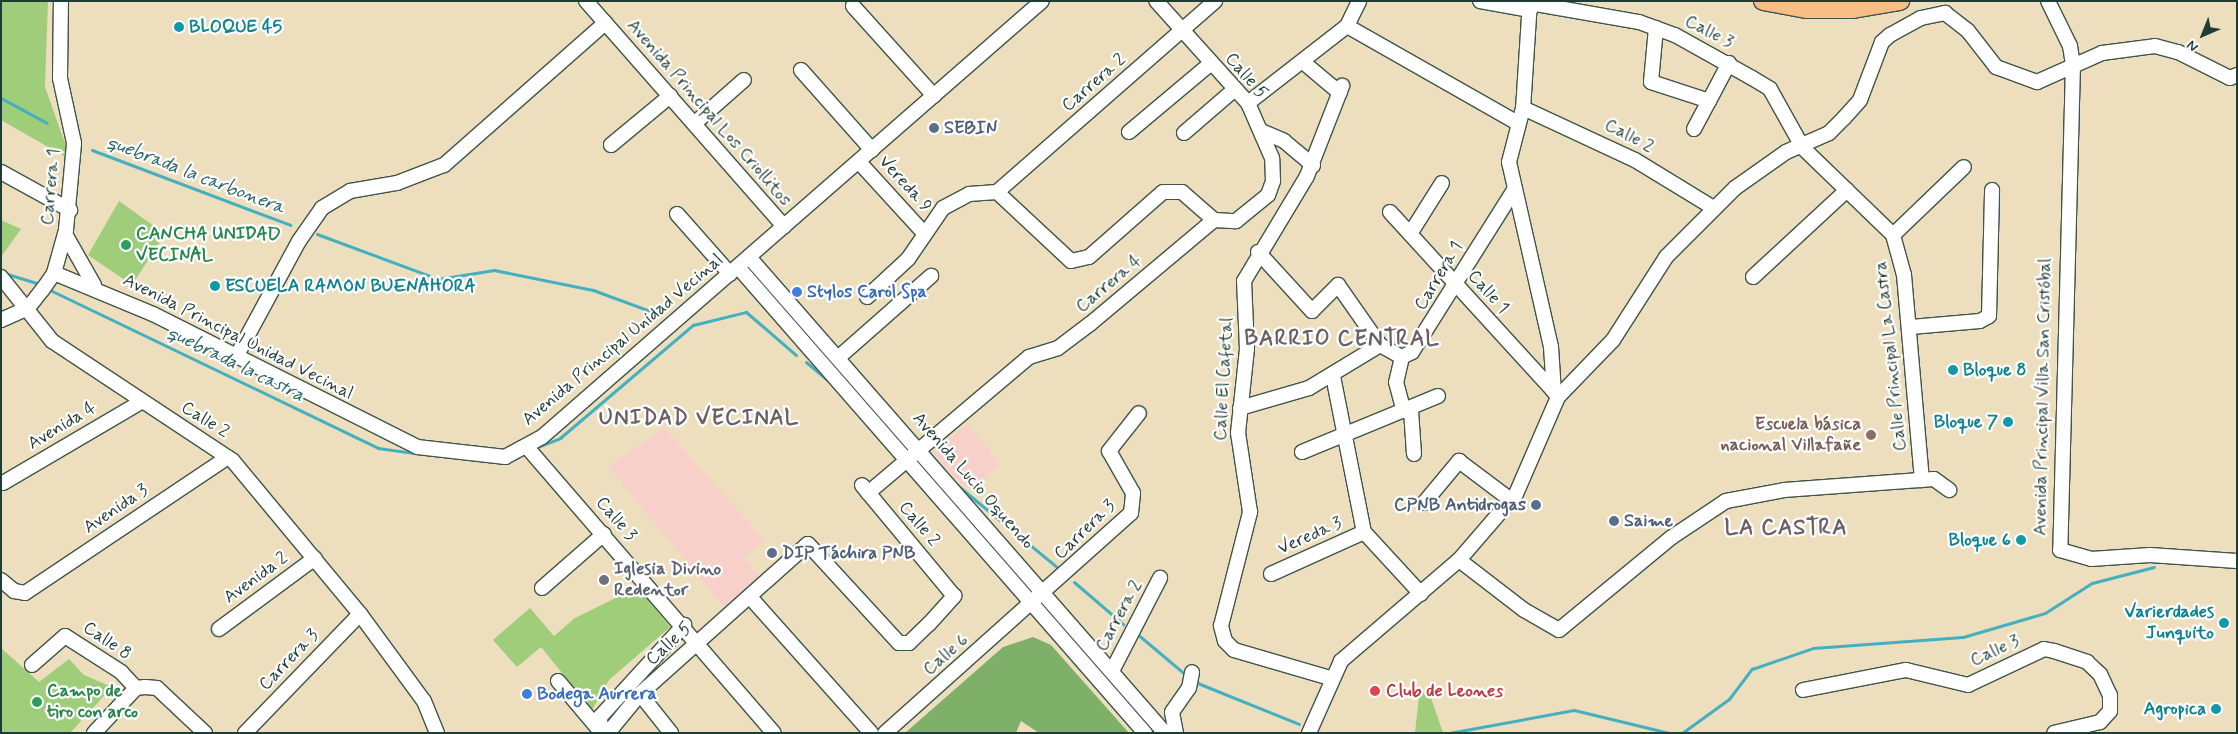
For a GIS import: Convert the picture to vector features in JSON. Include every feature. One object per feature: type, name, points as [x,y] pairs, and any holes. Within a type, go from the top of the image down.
[{"type":"main road","points":[[1763,1],[1844,9],[1900,1]]},
{"type":"street","name":"Carrera 1","points":[[28,308],[54,272],[70,210],[74,143],[60,78],[61,1]]},
{"type":"street","name":"Avenida Principal Los Criollitos","points":[[586,1],[784,226]]},
{"type":"street","name":"Avenida Principal Unidad Vecinal","points":[[54,272],[94,285],[417,447],[505,457],[526,446],[734,270],[1042,1]]},
{"type":"street","name":"Calle 5","points":[[1156,1],[1210,64],[1248,103],[1261,131]]},
{"type":"street","name":"Carrera 2","points":[[997,192],[1215,1]]},
{"type":"street","points":[[1248,103],[1347,26],[1359,1]]},
{"type":"street","name":"Calle 3","points":[[1480,1],[1530,5],[1656,28],[1729,63],[1770,89],[1803,148]]},
{"type":"street","points":[[2048,1],[2070,46],[2073,65]]},
{"type":"street","points":[[1309,733],[1330,678],[1353,650],[1459,560],[1511,500],[1535,459],[1556,394],[1551,347],[1509,162],[1523,108],[1530,5]]},
{"type":"street","points":[[853,6],[934,96]]},
{"type":"street","points":[[1556,394],[1593,365],[1666,257],[1712,207],[1786,152],[1803,148],[1828,133],[1860,100],[1882,42],[1936,13],[1952,18],[1996,67],[2010,75],[2037,82],[2102,53],[2155,46],[2178,52],[2230,78],[2237,74]]},
{"type":"street","points":[[236,357],[298,242],[322,208],[350,192],[397,183],[444,165],[605,23]]},
{"type":"street","points":[[1347,26],[1518,123]]},
{"type":"street","points":[[1656,28],[1651,82],[1709,101]]},
{"type":"street","name":"Calle El Cafetal","points":[[1303,62],[1341,89],[1313,165],[1258,252],[1244,281],[1248,349],[1240,408],[1239,459],[1250,512],[1224,603],[1225,641],[1247,654],[1330,678]]},
{"type":"street","points":[[1694,129],[1729,63]]},
{"type":"street","points":[[1130,132],[1210,64]]},
{"type":"street","name":"Avenida Principal Villa San Cristóbal","points":[[2073,65],[2060,550],[2091,558],[2150,555],[2237,560]]},
{"type":"street","points":[[801,70],[872,150]]},
{"type":"street","points":[[694,123],[744,80]]},
{"type":"street","points":[[1184,133],[1235,89]]},
{"type":"street","points":[[611,145],[670,96]]},
{"type":"street","name":"Calle 2","points":[[1523,108],[1635,160],[1712,207]]},
{"type":"street","points":[[997,192],[1071,261],[1088,257],[1163,192],[1182,192],[1214,220],[1236,221],[1268,195],[1273,181],[1272,158],[1261,131]]},
{"type":"street","points":[[1261,131],[1284,141],[1313,165]]},
{"type":"street","name":"Calle Principal La Castra","points":[[1803,148],[1893,235],[1900,249],[1911,327],[1922,480]]},
{"type":"street","name":"Vereda 9","points":[[859,162],[923,232]]},
{"type":"street","points":[[1893,235],[1964,167]]},
{"type":"street","points":[[1,172],[70,210]]},
{"type":"street","points":[[1410,234],[1442,183]]},
{"type":"street","name":"Carrera 1","points":[[1402,357],[1420,343],[1514,190]]},
{"type":"street","points":[[1753,277],[1847,190]]},
{"type":"street","points":[[1911,327],[1980,322],[1989,316],[1992,190]]},
{"type":"street","name":"Vereda 9","points":[[867,297],[908,259],[923,232],[943,208],[969,194],[997,192]]},
{"type":"street","name":"Calle 1","points":[[1390,212],[1556,394]]},
{"type":"street","name":"Avenida Lucio Oquendo","points":[[677,214],[734,270],[908,459],[1032,605],[1145,733]]},
{"type":"street","name":"Carrera 4","points":[[920,449],[1029,357],[1058,348],[1090,324],[1214,220]]},
{"type":"street","points":[[65,234],[94,285]]},
{"type":"street","points":[[1258,252],[1312,311],[1338,285],[1380,345],[1402,357],[1396,382],[1408,410],[1414,454]]},
{"type":"street","name":"Avenida Lucio Oquendo","points":[[749,257],[920,449],[1165,733]]},
{"type":"street","points":[[839,357],[930,276]]},
{"type":"street","points":[[1,277],[28,308],[1,320]]},
{"type":"street","name":"Calle 2","points":[[1,293],[28,308],[52,341],[141,402],[228,457],[315,558],[360,614],[424,702],[437,733]]},
{"type":"street","points":[[1240,408],[1292,395],[1333,376],[1380,345]]},
{"type":"street","points":[[1333,376],[1364,532],[1421,594]]},
{"type":"street","points":[[1302,452],[1343,432],[1408,410],[1438,396]]},
{"type":"street","name":"Avenida 4","points":[[3,483],[141,402]]},
{"type":"street","name":"Carrera 3","points":[[1044,594],[1131,513],[1133,493],[1109,451],[1139,414]]},
{"type":"street","name":"Calle 3","points":[[526,446],[699,642],[774,733]]},
{"type":"street","points":[[908,459],[920,449]]},
{"type":"street","name":"Avenida 3","points":[[1,580],[14,591],[25,593],[228,457]]},
{"type":"street","name":"Calle 2","points":[[899,643],[909,643],[952,603],[954,596],[865,490],[908,459]]},
{"type":"street","points":[[1424,503],[1459,461],[1511,500]]},
{"type":"street","points":[[1459,560],[1524,610],[1559,630],[1672,537],[1726,501],[1784,490],[1922,480],[1944,482],[1949,490]]},
{"type":"street","name":"Vereda 3","points":[[1272,574],[1364,532]]},
{"type":"street","points":[[542,588],[604,534]]},
{"type":"street","name":"Calle 5","points":[[684,625],[600,718],[601,732],[612,728],[640,694],[808,544],[899,643]]},
{"type":"street","name":"Avenida 2","points":[[219,629],[315,558]]},
{"type":"street","name":"Carrera 2","points":[[1112,671],[1160,578]]},
{"type":"street","points":[[1032,605],[1044,594]]},
{"type":"street","points":[[750,597],[871,733]]},
{"type":"street","name":"Calle 6","points":[[885,733],[1032,605]]},
{"type":"street","name":"Carrera 3","points":[[244,733],[360,614]]},
{"type":"street","name":"Calle 8","points":[[32,665],[65,636],[121,672],[136,688]]},
{"type":"street","name":"Calle 3","points":[[1803,690],[1906,670],[1968,685],[2044,649],[2077,656],[2100,674],[2110,695],[2110,711],[2100,727],[2054,733]]},
{"type":"street","points":[[1176,733],[1172,712],[1194,678],[1192,672]]},
{"type":"street","points":[[558,681],[601,732]]},
{"type":"street","points":[[94,733],[136,688],[157,688],[204,733]]},
{"type":"street","points":[[640,694],[671,733]]},
{"type":"shaded area","points":[[967,424],[1000,464],[967,490],[933,453]]},
{"type":"shaded area","points":[[664,428],[764,540],[744,558],[760,577],[724,607],[608,467]]},
{"type":"green space","points":[[1,1],[48,1],[45,87],[71,160],[1,120]]},
{"type":"green space","name":"CANCHA UNIDAD VECINAL","points":[[119,201],[165,234],[132,285],[88,255]]},
{"type":"green space","points":[[1,220],[21,229],[1,257]]},
{"type":"green space","points":[[638,587],[670,627],[609,680],[592,710],[541,647],[517,667],[493,640],[530,608],[554,636],[575,618]]},
{"type":"green space","points":[[1033,637],[1051,645],[1129,733],[1039,733],[1021,721],[1016,733],[905,733],[1003,647]]},
{"type":"green space","points":[[1,648],[39,682],[69,659],[84,675],[112,687],[70,733],[1,733]]},
{"type":"green space","points":[[1428,689],[1443,733],[1415,733],[1419,696]]},
{"type":"waterway","name":"quebrada la carbonera","points":[[1,98],[47,123]]},
{"type":"waterway","name":"quebrada la carbonera","points":[[92,150],[290,225]]},
{"type":"waterway","name":"quebrada la carbonera","points":[[317,234],[438,279],[494,270],[593,290],[661,315]]},
{"type":"waterway","name":"quebrada la castra","points":[[4,273],[37,283]]},
{"type":"waterway","name":"quebrada la castra","points":[[50,290],[378,448],[413,453]]},
{"type":"waterway","name":"quebrada la castra","points":[[537,447],[560,438],[693,325],[746,312],[796,355]]},
{"type":"waterway","name":"quebrada la carbonera","points":[[806,362],[832,384]]},
{"type":"waterway","name":"quebrada la carbonera","points":[[957,485],[1057,567]]},
{"type":"waterway","name":"quebrada la carbonera","points":[[1682,733],[1729,699],[1752,669],[1813,648],[1963,637],[2045,613],[2092,583],[2154,567]]},
{"type":"waterway","name":"quebrada la carbonera","points":[[1074,582],[1123,624]]},
{"type":"waterway","name":"quebrada la carbonera","points":[[1136,633],[1186,675]]},
{"type":"waterway","name":"quebrada la carbonera","points":[[1195,682],[1299,724]]},
{"type":"waterway","name":"quebrada la carbonera","points":[[1449,733],[1574,710],[1669,733]]},
{"type":"place","name":"BLOQUE 45","points":[[179,27]]},
{"type":"place","name":"SEBIN","points":[[934,128]]},
{"type":"place","name":"CANCHA UNIDAD VECINAL","points":[[126,245]]},
{"type":"place","name":"ESCUELA RAMON BUENAHORA","points":[[215,286]]},
{"type":"place","name":"Stylos Carol Spa","points":[[797,292]]},
{"type":"place","name":"Bloque 8","points":[[1953,370]]},
{"type":"place","name":"Bloque 7","points":[[2008,422]]},
{"type":"place","name":"Escuela básica nacional Villafañe","points":[[1871,435]]},
{"type":"place","name":"CPNB Antidrogas","points":[[1536,505]]},
{"type":"place","name":"Saime","points":[[1614,521]]},
{"type":"place","name":"Bloque 6","points":[[2021,540]]},
{"type":"place","name":"DIP Táchira PNB","points":[[772,553]]},
{"type":"place","name":"Iglesia Divino Redentor","points":[[604,580]]},
{"type":"place","name":"Varierdades Junquito","points":[[2224,623]]},
{"type":"place","name":"Club de Leones","points":[[1375,691]]},
{"type":"place","name":"Bodega Aurrera","points":[[527,694]]},
{"type":"place","name":"Campo de tiro con arco","points":[[37,702]]},
{"type":"place","name":"Agropica","points":[[2216,709]]},
{"type":"district","name":"BARRIO CENTRAL","points":[[1342,340]]},
{"type":"district","name":"UNIDAD VECINAL","points":[[699,419]]},
{"type":"district","name":"LA CASTRA","points":[[1786,529]]}]
